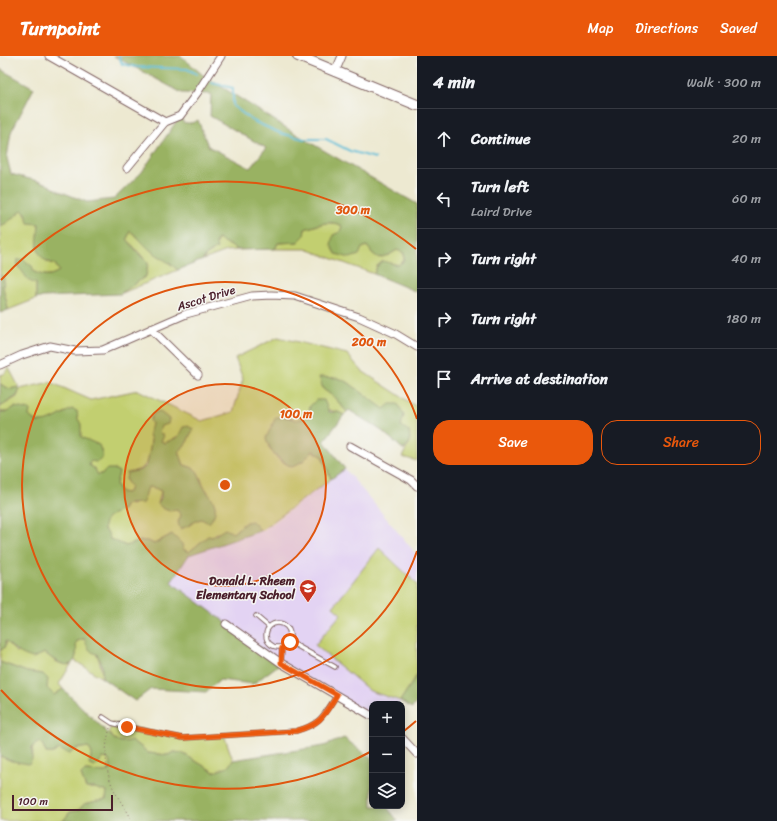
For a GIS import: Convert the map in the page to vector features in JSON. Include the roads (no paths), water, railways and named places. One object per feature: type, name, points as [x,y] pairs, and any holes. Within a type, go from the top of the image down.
[{"type":"street","points":[[49,56],[165,122]]},
{"type":"street","points":[[127,168],[165,122],[180,116],[221,56]]},
{"type":"street","points":[[298,56],[417,105]]},
{"type":"street","points":[[335,72],[342,56]]},
{"type":"street","name":"Ascot Drive","points":[[0,365],[22,354],[50,346],[76,351],[103,350],[201,309],[252,296],[271,294],[295,296],[359,317],[394,333],[417,347]]},
{"type":"street","points":[[151,329],[198,375]]},
{"type":"street","points":[[350,446],[411,480],[417,486]]},
{"type":"street","points":[[226,624],[281,663],[369,714]]},
{"type":"street","points":[[405,741],[417,754]]},
{"type":"lane","points":[[256,616],[269,627]]},
{"type":"lane","points":[[282,648],[274,646],[267,641],[266,631],[269,627],[278,622],[287,627],[290,634],[290,642]]},
{"type":"lane","points":[[281,663],[282,648],[290,642]]},
{"type":"lane","points":[[290,642],[335,667]]},
{"type":"lane","points":[[103,717],[112,723],[154,734],[183,738],[296,731],[312,726],[323,717],[337,695]]},
{"type":"waterway","points":[[119,56],[122,64],[137,67],[187,69],[197,74]]},
{"type":"waterway","points":[[212,83],[233,88],[233,106],[253,121],[280,133],[304,139],[326,139],[350,151],[375,158]]},
{"type":"place","name":"Donald L. Rheem Elementary School","points":[[308,603]]}]
